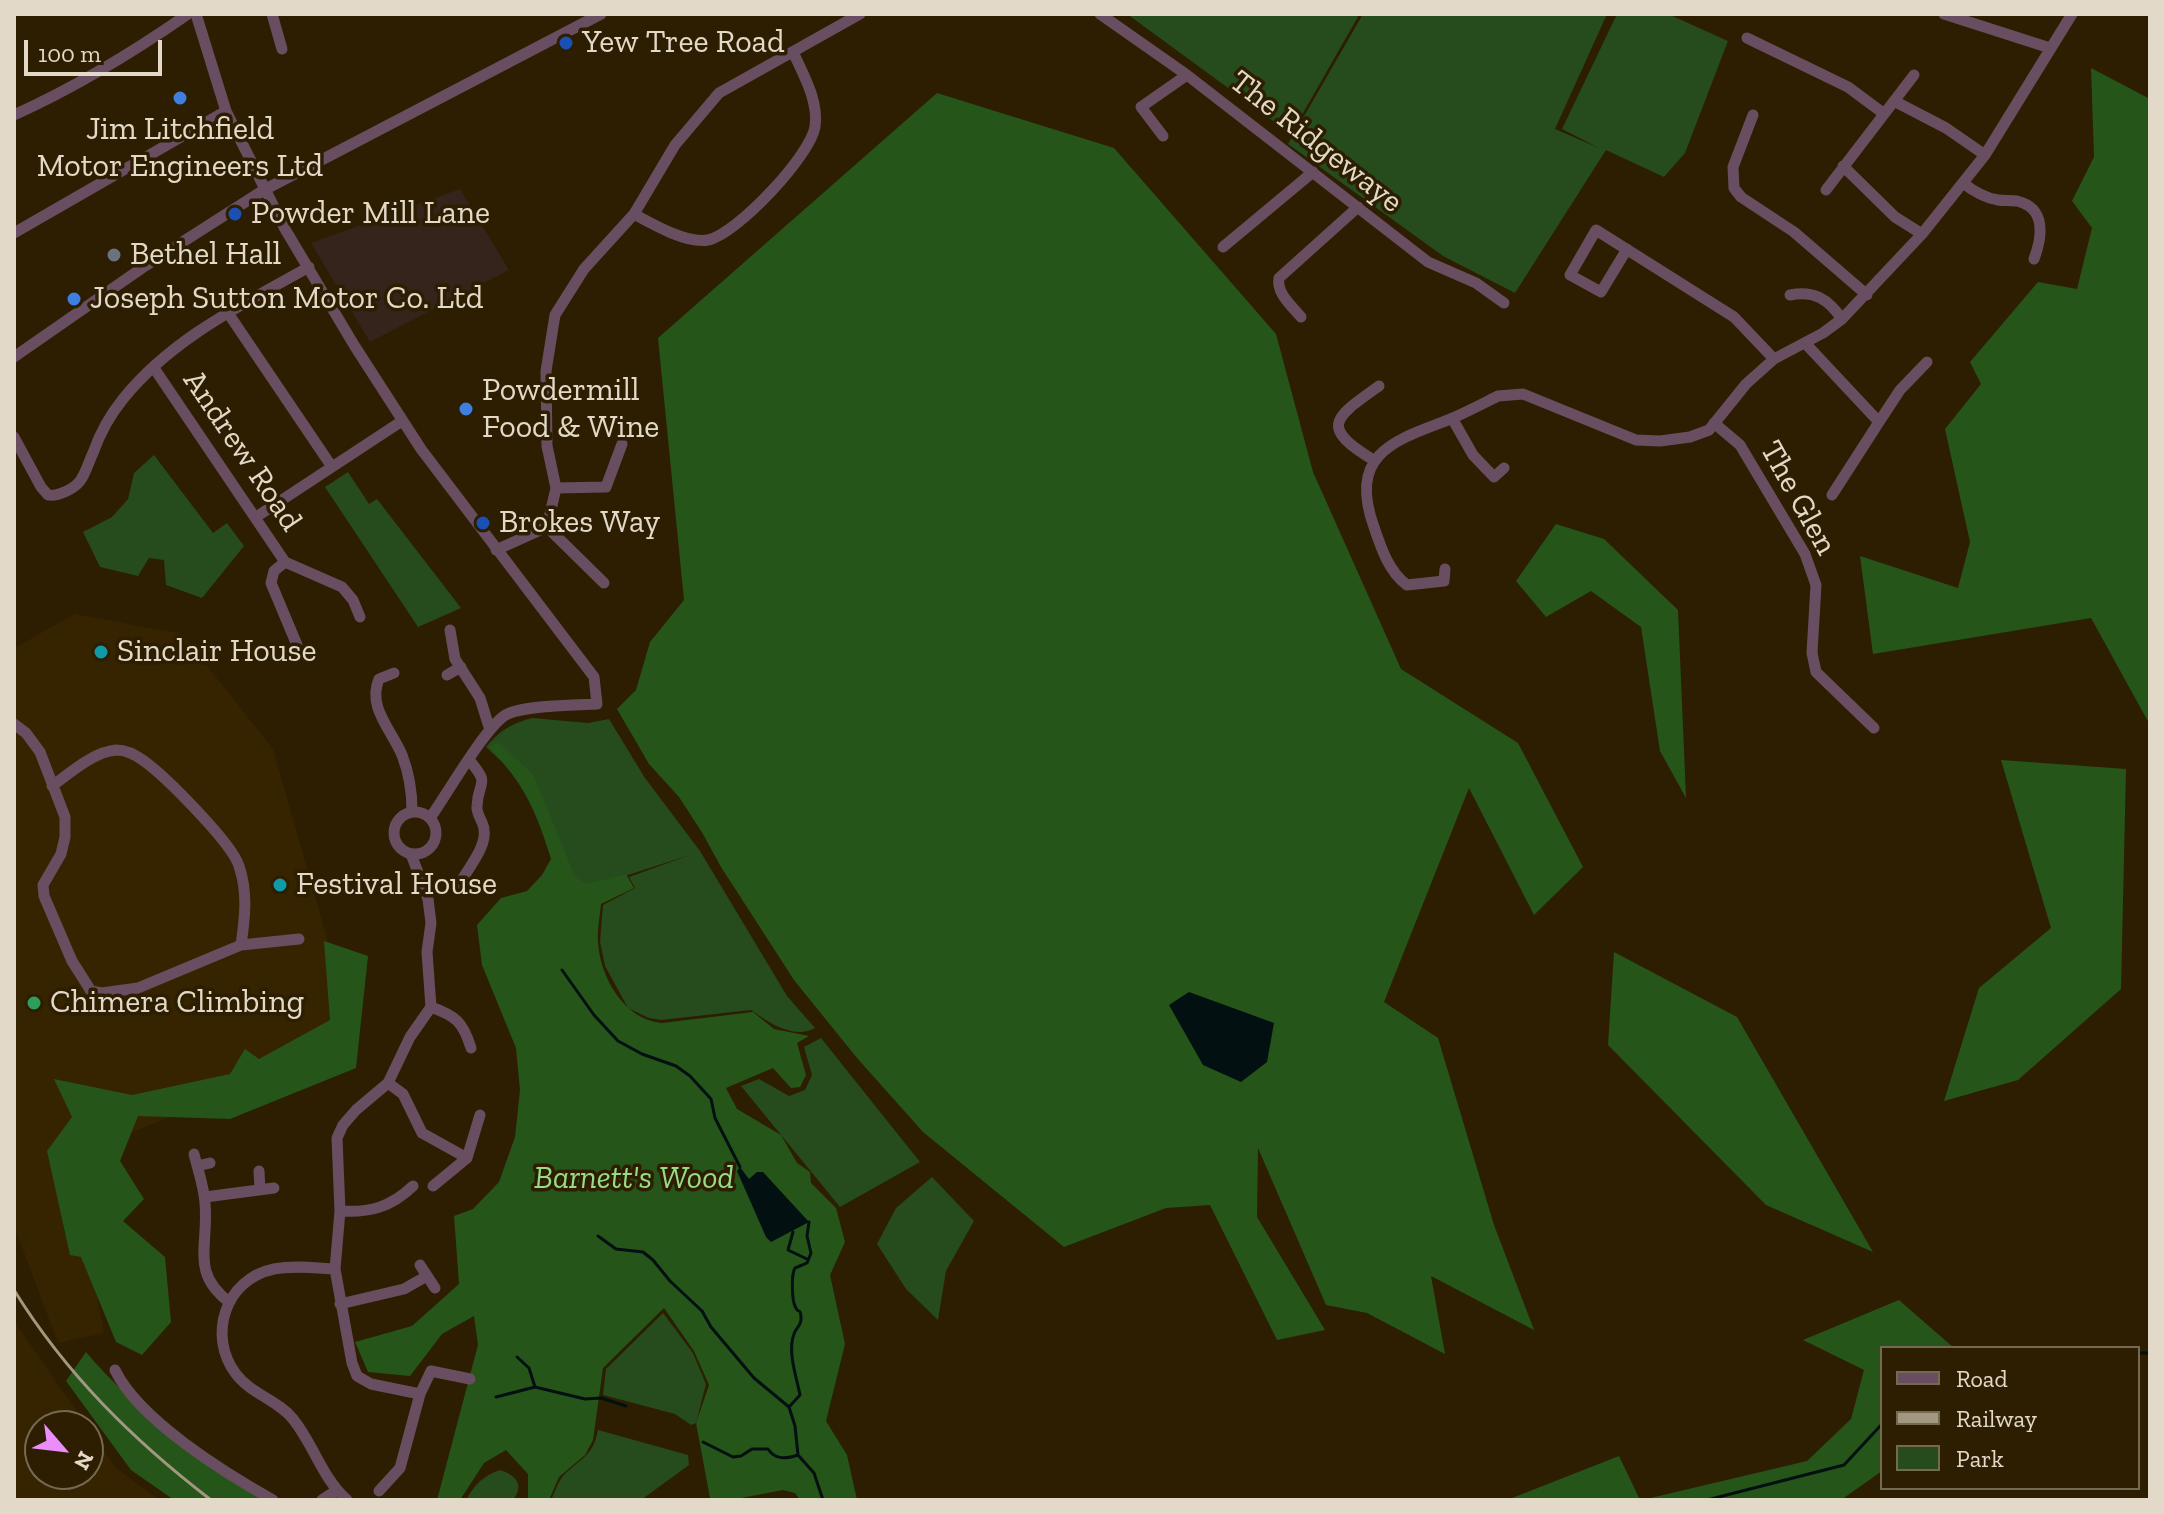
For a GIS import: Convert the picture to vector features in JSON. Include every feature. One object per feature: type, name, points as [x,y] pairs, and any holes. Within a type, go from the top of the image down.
[{"type":"street","points":[[14,115],[68,91],[132,54],[188,14]]},
{"type":"street","points":[[196,14],[226,111],[264,190],[309,267],[402,421],[594,677],[597,704],[542,707],[506,714],[490,730],[430,818]]},
{"type":"street","points":[[272,14],[282,49]]},
{"type":"street","points":[[14,357],[145,266],[264,190],[601,14]]},
{"type":"street","points":[[547,527],[556,488],[547,446],[546,371],[555,315],[584,269],[634,214],[675,145],[719,93],[860,14]]},
{"type":"street","name":"The Ridgewaye","points":[[1100,14],[1187,75],[1428,262],[1476,283],[1504,303]]},
{"type":"street","points":[[1944,14],[2050,48]]},
{"type":"street","points":[[1445,569],[1444,581],[1407,585],[1397,578],[1367,509],[1368,484],[1375,461],[1388,445],[1498,396],[1523,394],[1636,440],[1690,437],[1709,430],[1746,384],[1774,359],[1842,319],[1922,234],[1985,155],[2072,14]]},
{"type":"street","points":[[1747,38],[1848,87],[1883,113]]},
{"type":"street","points":[[634,214],[667,233],[706,241],[733,229],[796,164],[815,128],[812,94],[793,52]]},
{"type":"street","points":[[1163,136],[1141,107],[1187,75]]},
{"type":"street","points":[[1826,190],[1914,75]]},
{"type":"street","points":[[1894,101],[1946,128],[1985,155]]},
{"type":"street","points":[[14,233],[226,111]]},
{"type":"street","points":[[1753,115],[1733,167],[1734,188],[1741,197],[1794,232],[1867,295]]},
{"type":"street","points":[[1843,166],[1895,217],[1922,234]]},
{"type":"street","points":[[1223,247],[1313,172]]},
{"type":"street","points":[[1963,183],[1975,192],[1996,200],[2025,204],[2033,212],[2040,220],[2042,239],[2034,259]]},
{"type":"street","points":[[1301,317],[1280,292],[1277,286],[1279,278],[1358,207]]},
{"type":"street","points":[[1627,249],[1601,292],[1570,275],[1596,230],[1627,249],[1734,317],[1774,359]]},
{"type":"street","points":[[14,437],[48,495],[57,495],[78,484],[111,415],[123,398],[154,368],[228,313],[309,267]]},
{"type":"street","points":[[1790,295],[1807,292],[1818,296],[1830,303],[1842,319]]},
{"type":"street","points":[[228,313],[332,467]]},
{"type":"street","points":[[1805,343],[1879,422]]},
{"type":"street","points":[[1832,495],[1900,390],[1927,362]]},
{"type":"street","name":"Andrew Road","points":[[154,368],[285,562],[342,587],[353,600],[360,617]]},
{"type":"street","points":[[1360,380],[1374,390],[1346,410],[1338,429],[1348,445],[1375,461]]},
{"type":"street","points":[[1452,418],[1473,455],[1494,477],[1504,468]]},
{"type":"street","points":[[256,517],[402,421]]},
{"type":"street","name":"The Glen","points":[[1714,423],[1740,445],[1805,554],[1816,585],[1812,653],[1816,672],[1874,728]]},
{"type":"street","points":[[556,488],[606,487],[622,444]]},
{"type":"street","points":[[496,550],[547,527]]},
{"type":"street","points":[[547,527],[604,583]]},
{"type":"street","points":[[285,562],[274,571],[271,583],[297,645]]},
{"type":"street","points":[[450,630],[455,659],[480,698],[490,730]]},
{"type":"street","points":[[447,675],[461,667]]},
{"type":"street","points":[[394,673],[372,681],[377,706],[406,767],[412,811]]},
{"type":"street","points":[[14,724],[40,752],[65,817],[61,854],[43,885],[44,896],[72,961],[91,991],[102,993],[138,988],[241,945],[299,939]]},
{"type":"street","points":[[52,786],[86,763],[110,752],[130,752],[146,762],[212,829],[238,862],[247,901],[241,945]]},
{"type":"street","points":[[459,885],[483,844],[484,829],[476,807],[483,784],[482,775],[470,761]]},
{"type":"street","points":[[412,811],[430,818],[436,830],[434,843],[424,852],[411,854],[399,848],[393,835],[396,822],[412,811]]},
{"type":"street","points":[[411,854],[428,899],[431,923],[427,952],[431,1007],[410,1037],[388,1083],[356,1110],[337,1138],[340,1211],[335,1269],[347,1344],[357,1376],[371,1384],[420,1394]]},
{"type":"street","points":[[431,1007],[461,1023],[471,1048]]},
{"type":"street","points":[[388,1083],[403,1094],[422,1133],[467,1158]]},
{"type":"street","points":[[433,1186],[467,1158],[480,1115]]},
{"type":"street","points":[[194,1154],[205,1197],[206,1278],[214,1290],[229,1302]]},
{"type":"street","points":[[197,1166],[210,1163]]},
{"type":"street","points":[[259,1171],[260,1190]]},
{"type":"street","points":[[340,1211],[372,1210],[396,1202],[413,1186]]},
{"type":"street","points":[[205,1197],[274,1188]]},
{"type":"street","points":[[335,1269],[274,1269],[249,1280],[236,1290],[229,1302],[222,1333],[223,1350],[230,1365],[246,1385],[289,1414],[309,1440],[336,1491],[347,1500]]},
{"type":"street","points":[[340,1304],[404,1289],[424,1271],[435,1288]]},
{"type":"street","points":[[115,1370],[142,1405],[183,1442],[273,1500]]},
{"type":"street","points":[[379,1491],[400,1468],[420,1394],[431,1371],[470,1379]]},
{"type":"street","points":[[322,1500],[336,1491]]},
{"type":"shaded area","points":[[460,189],[509,270],[370,342],[311,243]]},
{"type":"shaded area","points":[[75,614],[182,634],[273,749],[356,1040],[70,1158],[104,1333],[58,1343],[14,1226],[14,648]]},
{"type":"shaded area","points":[[1189,992],[1274,1023],[1267,1062],[1241,1082],[1203,1065],[1169,1005]]},
{"type":"shaded area","points":[[740,1167],[749,1179],[757,1172],[763,1172],[809,1222],[771,1242],[737,1171]]},
{"type":"shaded area","points":[[14,1321],[76,1410],[24,1410],[24,1490],[104,1490],[104,1451],[116,1468],[159,1500],[14,1500]]},
{"type":"green space","points":[[1127,14],[1357,14],[1359,15],[1291,134]]},
{"type":"green space","points":[[1363,14],[1607,14],[1555,129],[1599,148],[1562,129],[1617,14],[1668,14],[1728,41],[1685,153],[1664,177],[1606,150],[1515,293],[1443,256],[1288,144]]},
{"type":"green space","points":[[2091,68],[2150,99],[2150,725],[2091,618],[1873,654],[1860,556],[1958,588],[1970,542],[1945,429],[1981,384],[1970,362],[2038,282],[2077,289],[2092,228],[2072,201],[2094,157]]},
{"type":"green space","points":[[937,93],[1114,148],[1276,334],[1313,472],[1401,669],[1518,743],[1583,867],[1534,915],[1469,788],[1384,1002],[1438,1038],[1494,1225],[1534,1330],[1431,1276],[1445,1354],[1367,1313],[1326,1305],[1258,1148],[1257,1217],[1325,1330],[1277,1340],[1210,1205],[1166,1208],[1064,1247],[923,1132],[857,1058],[794,980],[679,797],[649,764],[617,709],[636,690],[650,642],[684,600],[658,338]]},
{"type":"green space","points":[[154,455],[213,533],[227,523],[244,546],[202,598],[166,585],[164,560],[149,558],[138,576],[100,567],[83,532],[112,517],[128,499],[134,473]]},
{"type":"green space","points":[[348,472],[369,504],[377,499],[461,608],[418,627],[325,487]]},
{"type":"green space","points":[[1556,524],[1604,539],[1678,610],[1686,798],[1660,751],[1641,627],[1591,591],[1546,617],[1516,581]]},
{"type":"green space","points":[[532,718],[588,723],[609,719],[645,778],[700,851],[787,996],[815,1028],[790,1031],[751,1010],[661,1020],[628,1008],[605,966],[600,942],[603,905],[635,888],[629,877],[690,855],[569,894],[533,791],[486,747],[506,728]]},
{"type":"green space","name":"Barnett's Wood","points":[[499,742],[534,776],[575,877],[587,884],[626,874],[634,888],[601,904],[598,928],[604,969],[616,994],[626,1005],[648,1020],[662,1023],[753,1012],[774,1029],[809,1036],[797,1043],[806,1075],[800,1087],[791,1088],[773,1068],[726,1088],[737,1109],[781,1135],[797,1163],[810,1172],[811,1183],[836,1208],[845,1242],[830,1275],[845,1344],[826,1421],[847,1455],[857,1500],[800,1500],[795,1493],[783,1490],[731,1500],[710,1498],[696,1423],[709,1385],[694,1351],[664,1308],[603,1368],[593,1440],[585,1455],[559,1477],[549,1500],[526,1500],[528,1474],[506,1450],[484,1463],[460,1500],[437,1500],[478,1345],[474,1316],[442,1334],[410,1376],[368,1372],[355,1342],[412,1326],[459,1284],[454,1216],[473,1209],[499,1182],[515,1137],[520,1090],[516,1048],[482,965],[477,925],[501,898],[527,891],[551,859],[528,798],[489,747]]},
{"type":"green space","points":[[2001,760],[2126,769],[2121,989],[2018,1080],[1944,1101],[1979,988],[2051,928]]},
{"type":"green space","points":[[324,941],[368,956],[356,1068],[230,1119],[138,1116],[120,1161],[144,1199],[123,1221],[165,1257],[171,1322],[142,1355],[116,1342],[81,1257],[70,1255],[47,1151],[72,1117],[54,1079],[132,1095],[230,1074],[245,1049],[259,1059],[330,1020]]},
{"type":"green space","points":[[1614,952],[1737,1017],[1873,1252],[1766,1205],[1608,1045]]},
{"type":"green space","points":[[821,1038],[920,1162],[840,1207],[741,1086],[759,1079],[789,1096],[805,1090],[812,1075],[804,1047]]},
{"type":"green space","points":[[932,1177],[974,1221],[946,1271],[938,1320],[906,1289],[877,1244],[896,1208]]},
{"type":"green space","points":[[1899,1300],[1952,1346],[1880,1346],[1880,1472],[1841,1500],[1642,1500],[1807,1461],[1851,1419],[1864,1370],[1803,1340]]},
{"type":"green space","points":[[663,1313],[693,1353],[706,1384],[696,1423],[691,1425],[675,1414],[603,1395],[606,1369]]},
{"type":"green space","points":[[86,1352],[149,1414],[268,1500],[174,1500],[131,1470],[104,1433],[104,1410],[87,1410],[66,1381]]},
{"type":"green space","points":[[598,1430],[688,1455],[689,1465],[641,1500],[551,1500],[563,1476],[589,1452]]},
{"type":"green space","points":[[1619,1456],[1640,1500],[1507,1500]]},
{"type":"green space","points":[[500,1470],[517,1481],[517,1495],[513,1500],[466,1500],[480,1481]]},
{"type":"waterway","points":[[562,970],[594,1015],[618,1041],[642,1054],[676,1066],[711,1099],[715,1118],[740,1167]]},
{"type":"waterway","points":[[789,1407],[800,1395],[792,1357],[792,1341],[801,1320],[794,1303],[793,1276],[795,1268],[807,1263],[811,1253],[807,1236],[809,1222]]},
{"type":"waterway","points":[[793,1232],[788,1250],[807,1259]]},
{"type":"waterway","points":[[598,1236],[616,1249],[643,1252],[653,1260],[702,1311],[711,1327],[754,1378],[789,1407],[798,1455],[814,1473],[823,1500]]},
{"type":"waterway","points":[[2140,1353],[2150,1353]]},
{"type":"waterway","points":[[517,1357],[529,1368],[535,1387],[585,1399],[601,1398],[626,1406]]},
{"type":"waterway","points":[[496,1397],[535,1387]]},
{"type":"waterway","points":[[1707,1500],[1844,1465],[1880,1426]]},
{"type":"waterway","points":[[703,1442],[733,1457],[752,1449],[768,1449],[781,1458],[798,1455]]},
{"type":"railway","points":[[14,1290],[56,1350],[103,1404],[155,1454],[211,1500]]},
{"type":"place","name":"Yew Tree Road","points":[[566,43]]},
{"type":"place","name":"Jim Litchfield Motor Engineers Ltd","points":[[180,98]]},
{"type":"place","name":"Powder Mill Lane","points":[[235,214]]},
{"type":"place","name":"Bethel Hall","points":[[114,255]]},
{"type":"place","name":"Joseph Sutton Motor Co. Ltd","points":[[74,299]]},
{"type":"place","name":"Powdermill Food & Wine","points":[[466,409]]},
{"type":"place","name":"Brokes Way","points":[[483,523]]},
{"type":"place","name":"Sinclair House","points":[[101,652]]},
{"type":"place","name":"Festival House","points":[[280,885]]},
{"type":"place","name":"Chimera Climbing","points":[[34,1003]]}]
